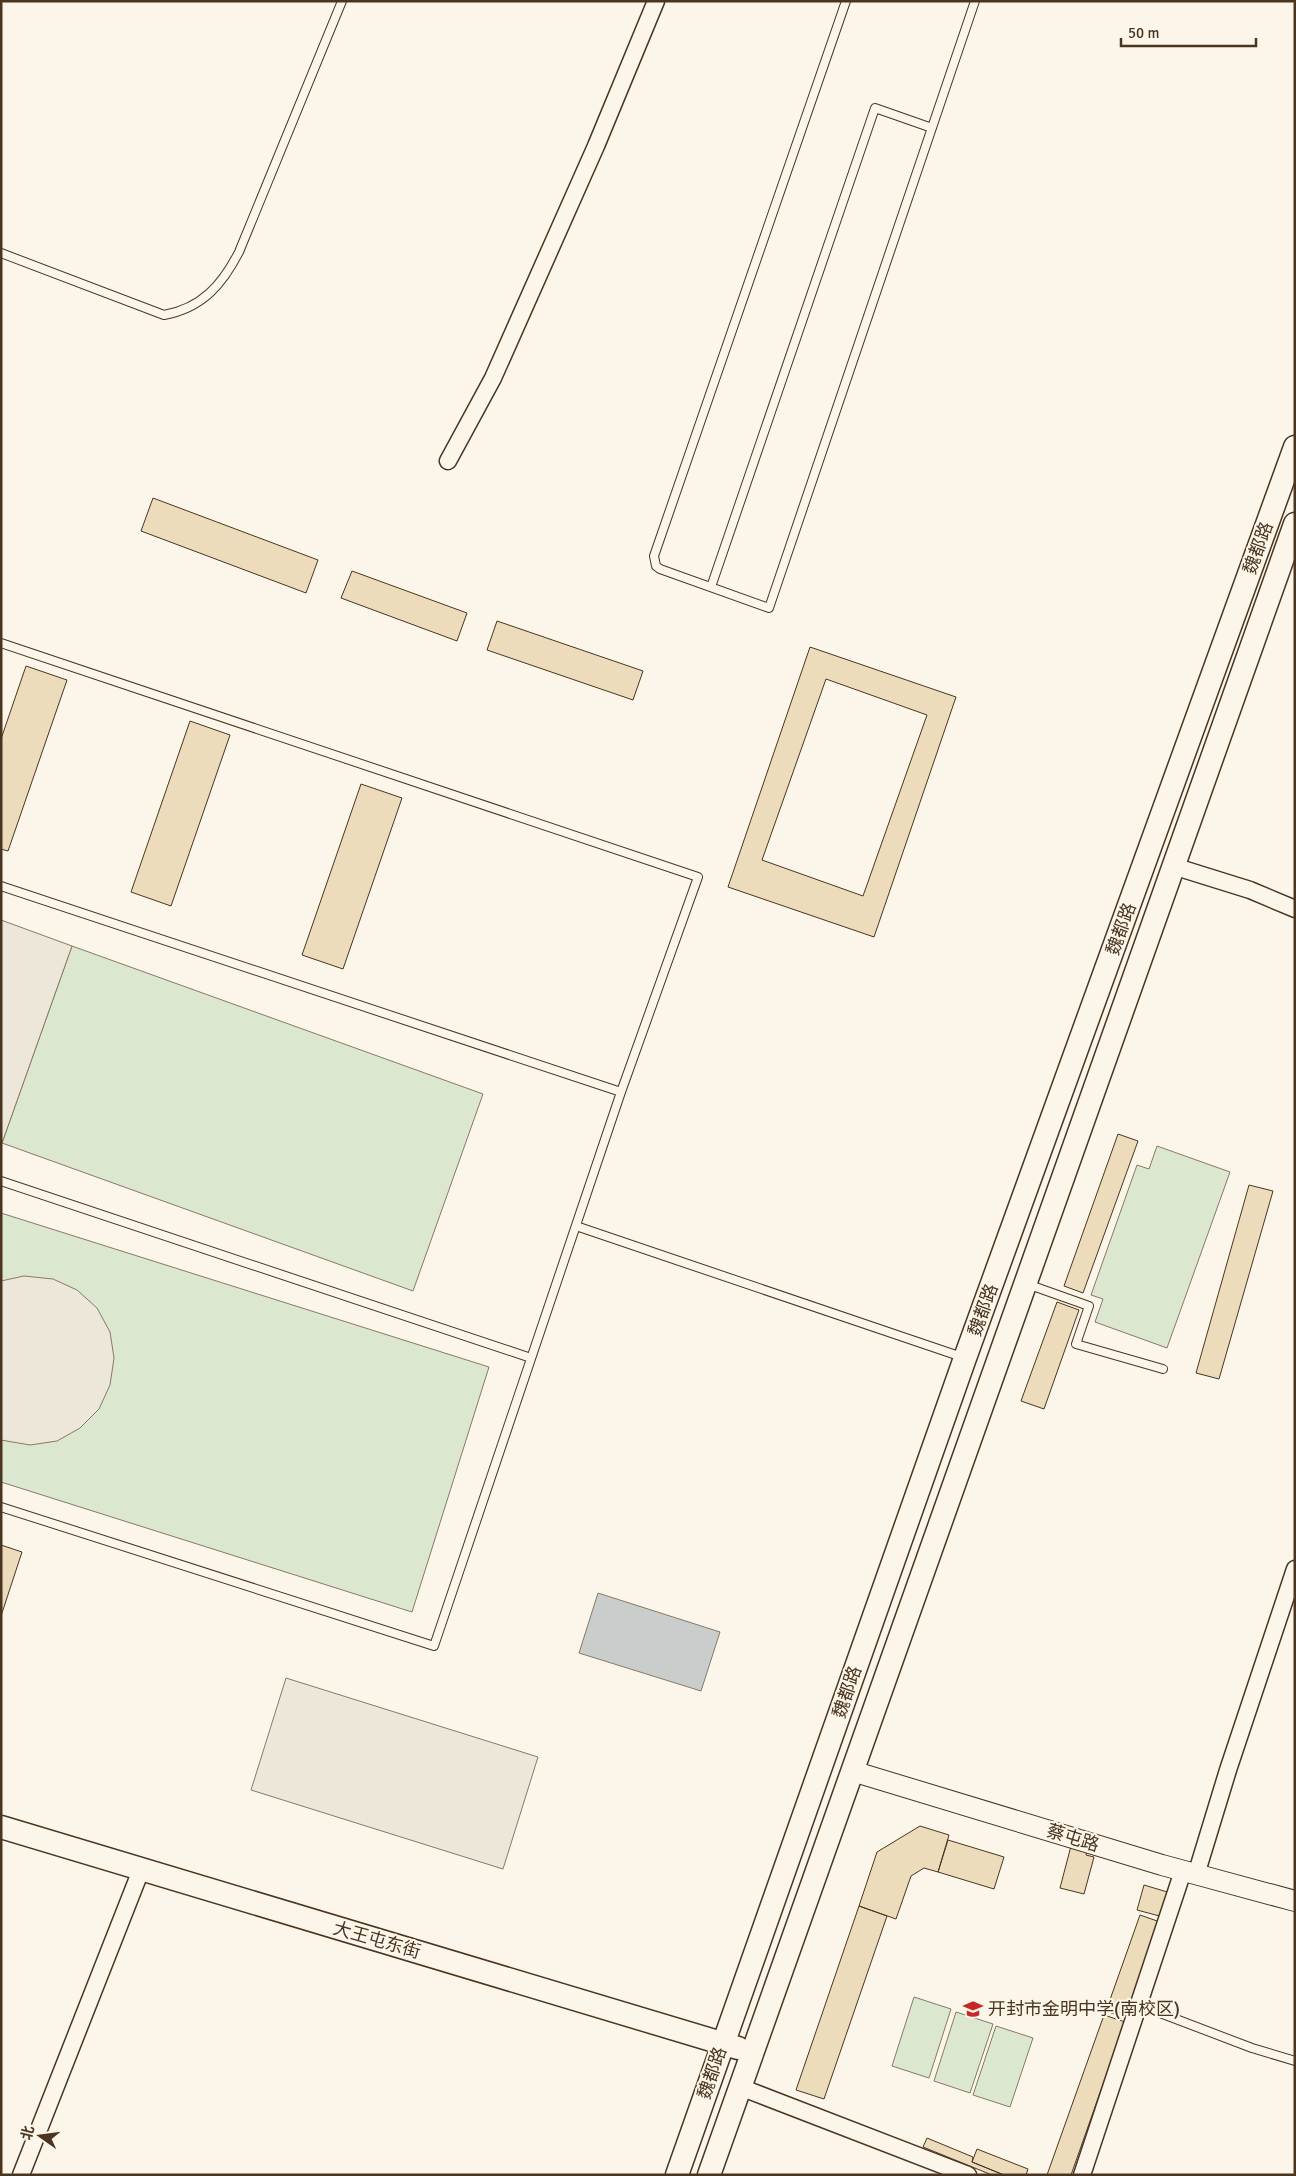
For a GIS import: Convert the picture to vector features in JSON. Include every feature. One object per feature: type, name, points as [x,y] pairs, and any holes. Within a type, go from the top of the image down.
[{"type":"main road","name":"魏都路","points":[[677,2175],[965,1358],[1295,447]]},
{"type":"main road","name":"魏都路","points":[[709,2175],[1295,524]]},
{"type":"main road","name":"大王屯东街","points":[[1,1827],[723,2042],[751,2053]]},
{"type":"street","points":[[448,461],[493,378],[596,146],[656,1]]},
{"type":"street","points":[[1173,866],[1250,890],[1295,909]]},
{"type":"street","points":[[1082,2175],[1139,2005],[1228,1770],[1295,1569]]},
{"type":"street","name":"蔡屯路","points":[[852,1771],[1190,1873],[1295,1901]]},
{"type":"street","points":[[20,2175],[141,1870]]},
{"type":"street","points":[[740,2087],[968,2175]]},
{"type":"lane","points":[[1,253],[164,315],[191,307],[206,296],[221,283],[239,252],[342,1]]},
{"type":"lane","points":[[846,1],[654,556],[656,566],[660,569],[769,608],[976,1]]},
{"type":"lane","points":[[710,587],[876,108],[932,128]]},
{"type":"lane","points":[[1,643],[698,878],[621,1092],[434,1646],[1,1508]]},
{"type":"lane","points":[[1,886],[621,1092]]},
{"type":"lane","points":[[1,1181],[531,1358]]},
{"type":"lane","points":[[576,1226],[965,1358]]},
{"type":"lane","points":[[1025,1283],[1089,1306],[1076,1344],[1164,1369]]},
{"type":"lane","points":[[1139,2005],[1252,2048],[1295,2061]]},
{"type":"green space","points":[[72,946],[483,1094],[413,1291],[2,1143]]},
{"type":"green space","points":[[1157,1146],[1230,1172],[1167,1348],[1095,1322],[1103,1299],[1091,1295],[1137,1165],[1149,1169]]},
{"type":"green space","points":[[1,1213],[489,1367],[412,1612],[1,1482]]},
{"type":"green space","points":[[914,1997],[951,2009],[929,2078],[892,2066]]},
{"type":"green space","points":[[956,2012],[993,2024],[970,2093],[934,2081]]},
{"type":"green space","points":[[996,2026],[1033,2038],[1010,2107],[973,2095]]},
{"type":"shaded area","points":[[1,920],[72,946],[2,1143],[1,1143]]},
{"type":"shaded area","points":[[24,1276],[53,1279],[77,1290],[97,1308],[110,1332],[114,1358],[110,1385],[99,1409],[80,1428],[57,1441],[30,1445],[1,1440],[1,1281]]},
{"type":"shaded area","points":[[598,1593],[720,1632],[701,1691],[579,1653]]},
{"type":"shaded area","points":[[286,1678],[538,1757],[503,1869],[251,1790]]},
{"type":"building","points":[[153,498],[318,560],[306,593],[141,531]]},
{"type":"building","points":[[352,571],[467,613],[457,641],[341,598]]},
{"type":"building","points":[[497,621],[643,671],[633,700],[487,650]]},
{"type":"building","points":[[810,647],[956,697],[874,937],[728,887]],"holes":[[[826,679],[927,715],[863,896],[762,860]]]},
{"type":"building","points":[[26,666],[67,680],[8,851],[1,849],[1,739]]},
{"type":"building","points":[[190,721],[230,735],[171,906],[131,892]]},
{"type":"building","points":[[361,784],[402,798],[343,969],[302,955]]},
{"type":"building","points":[[1118,1134],[1138,1141],[1083,1293],[1064,1286]]},
{"type":"building","points":[[1249,1185],[1273,1191],[1219,1379],[1196,1373]]},
{"type":"building","points":[[1057,1302],[1079,1310],[1044,1409],[1021,1401]]},
{"type":"building","points":[[1,1545],[22,1552],[1,1616]]},
{"type":"building","points":[[920,1826],[949,1835],[938,1872],[924,1868],[911,1876],[896,1919],[859,1906],[877,1852]]},
{"type":"building","points":[[948,1840],[1004,1857],[994,1889],[938,1872]]},
{"type":"building","points":[[1071,1846],[1087,1850],[1086,1855],[1094,1857],[1084,1894],[1060,1888]]},
{"type":"building","points":[[1144,1885],[1174,1894],[1167,1918],[1137,1910]]},
{"type":"building","points":[[859,1906],[887,1916],[824,2099],[796,2090]]},
{"type":"building","points":[[1140,1915],[1160,1922],[1125,2018],[1106,2011]]},
{"type":"building","points":[[1104,2015],[1125,2022],[1071,2175],[1047,2175]]},
{"type":"building","points":[[927,2138],[973,2157],[972,2162],[1004,2175],[992,2175],[923,2147]]},
{"type":"building","points":[[977,2149],[1028,2169],[1026,2175],[1004,2175],[972,2162]]},
{"type":"place","name":"开封市金明中学(南校区)","points":[[973,2009]]}]
